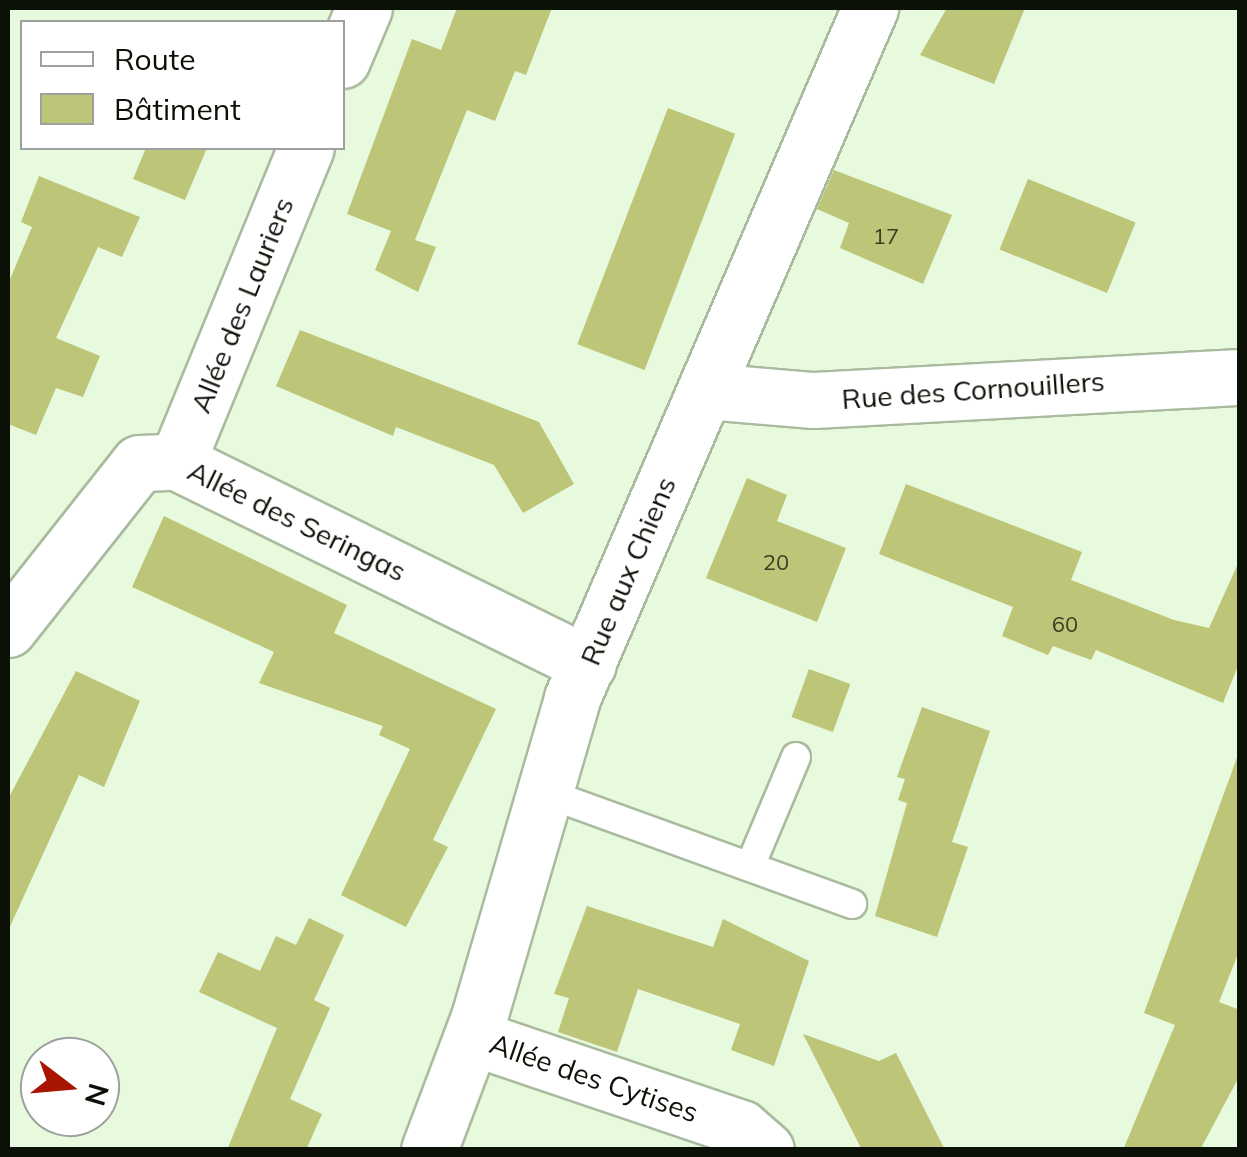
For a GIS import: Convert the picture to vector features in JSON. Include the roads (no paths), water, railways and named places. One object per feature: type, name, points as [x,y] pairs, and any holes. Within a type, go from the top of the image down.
[{"type":"street","points":[[345,53],[364,8]]},
{"type":"street","name":"Rue aux Chiens","points":[[430,1150],[472,1037],[540,791],[588,664],[870,8]]},
{"type":"street","name":"Allée des Lauriers","points":[[177,462],[305,150]]},
{"type":"street","name":"Rue des Cornouillers","points":[[706,391],[814,400],[1240,377]]},
{"type":"street","name":"Allée des Seringas","points":[[8,630],[140,463],[177,462],[588,664]]},
{"type":"street","name":"Allée des Cytises","points":[[472,1037],[741,1128],[766,1150]]},
{"type":"lane","points":[[751,864],[796,757]]},
{"type":"lane","points":[[540,791],[751,864],[852,904]]}]
